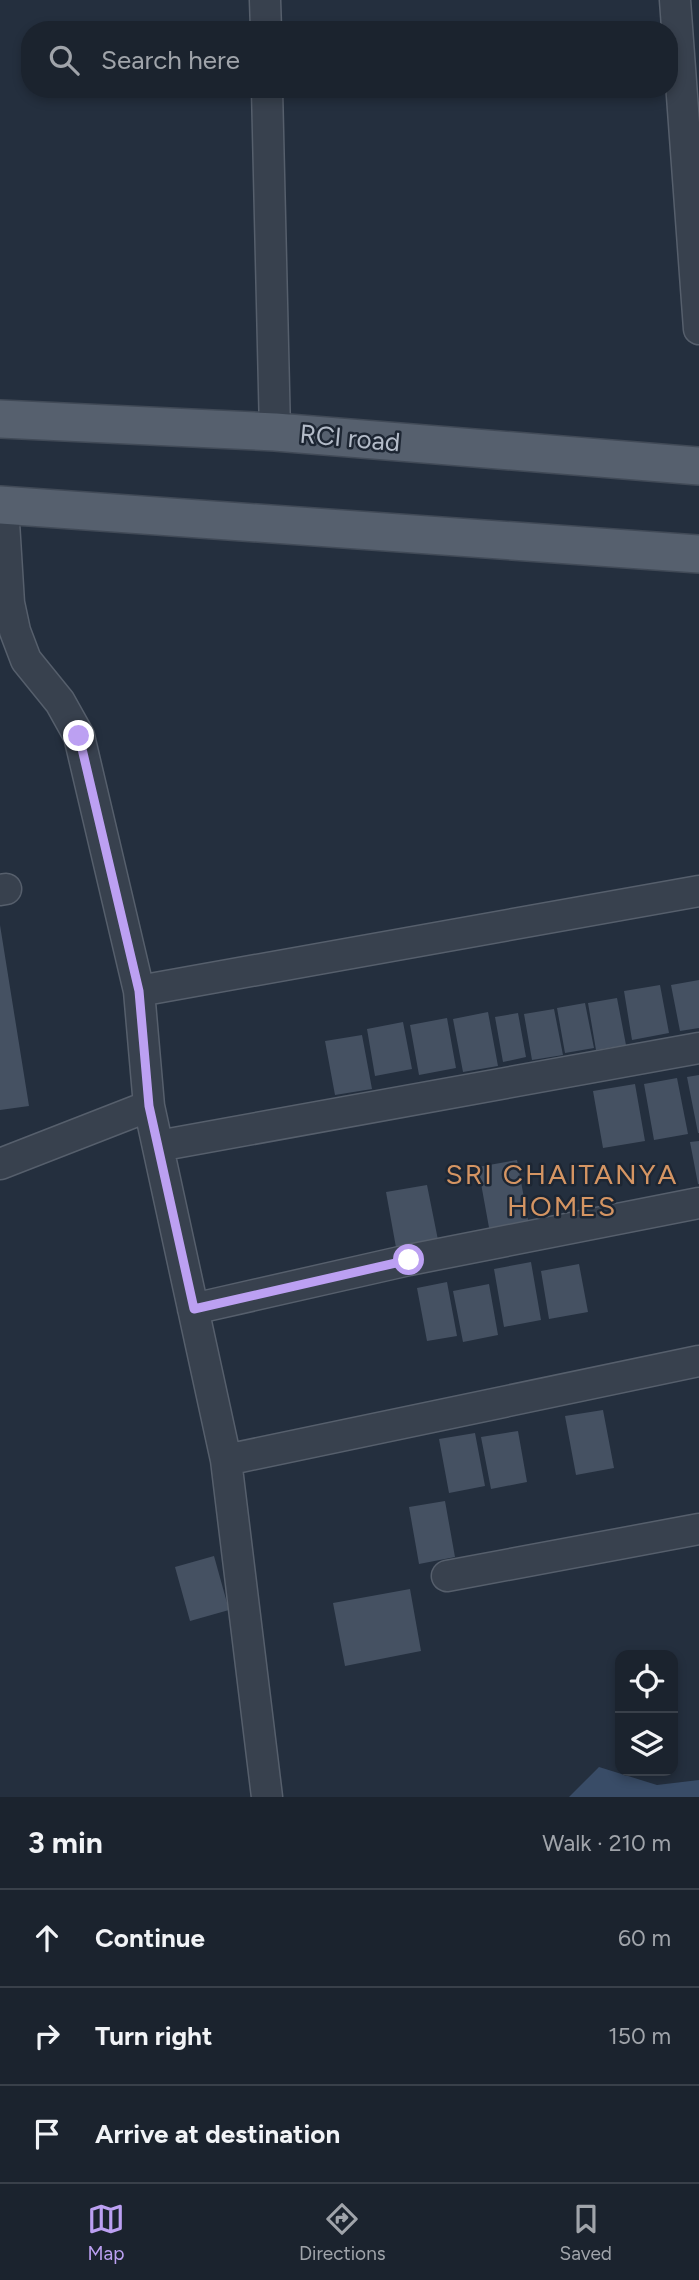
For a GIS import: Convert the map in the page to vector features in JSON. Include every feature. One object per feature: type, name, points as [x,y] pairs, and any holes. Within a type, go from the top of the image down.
[{"type":"main road","name":"RCI road","points":[[0,419],[275,432],[699,466]]},
{"type":"main road","points":[[1,505],[699,554]]},
{"type":"street","points":[[265,0],[266,21]]},
{"type":"street","points":[[675,0],[677,21]]},
{"type":"street","points":[[678,41],[699,330]]},
{"type":"street","points":[[267,98],[275,432]]},
{"type":"street","points":[[1,505],[9,603],[15,631],[26,660],[60,702],[79,736],[139,991],[149,1106],[226,1461],[267,1797]]},
{"type":"street","points":[[139,991],[699,891]]},
{"type":"street","points":[[158,1146],[699,1048]]},
{"type":"street","points":[[0,1164],[149,1106]]},
{"type":"street","points":[[194,1309],[409,1260],[699,1203]]},
{"type":"street","points":[[226,1461],[699,1361]]},
{"type":"street","points":[[447,1576],[699,1529]]},
{"type":"water","points":[[599,1767],[615,1772],[615,1776],[628,1776],[657,1785],[699,1780],[699,1797],[569,1797]]},
{"type":"building","points":[[0,925],[29,1106],[0,1110]]},
{"type":"building","points":[[699,980],[699,1028],[680,1031],[671,985]]},
{"type":"building","points":[[660,985],[669,1033],[632,1040],[624,991]]},
{"type":"building","points":[[617,998],[626,1045],[596,1050],[588,1003]]},
{"type":"building","points":[[585,1003],[594,1048],[565,1053],[557,1008]]},
{"type":"building","points":[[554,1009],[563,1055],[532,1060],[524,1014]]},
{"type":"building","points":[[488,1012],[498,1066],[463,1072],[453,1019]]},
{"type":"building","points":[[518,1013],[526,1057],[503,1062],[495,1017]]},
{"type":"building","points":[[447,1018],[456,1068],[419,1075],[410,1025]]},
{"type":"building","points":[[403,1022],[412,1069],[375,1076],[367,1029]]},
{"type":"building","points":[[362,1035],[372,1089],[335,1095],[325,1041]]},
{"type":"building","points":[[699,1075],[699,1133],[698,1133],[687,1077]]},
{"type":"building","points":[[677,1078],[688,1134],[654,1140],[644,1084]]},
{"type":"building","points":[[635,1084],[645,1141],[603,1148],[593,1091]]},
{"type":"building","points":[[699,1141],[699,1184],[698,1184],[690,1142]]},
{"type":"building","points":[[517,1160],[529,1225],[490,1233],[478,1167]]},
{"type":"building","points":[[427,1185],[439,1245],[397,1253],[386,1192]]},
{"type":"building","points":[[531,1262],[541,1320],[504,1327],[494,1269]]},
{"type":"building","points":[[579,1264],[588,1312],[549,1319],[541,1271]]},
{"type":"building","points":[[447,1282],[457,1336],[427,1341],[417,1288]]},
{"type":"building","points":[[489,1284],[498,1335],[463,1342],[453,1291]]},
{"type":"building","points":[[603,1410],[614,1468],[576,1475],[565,1416]]},
{"type":"building","points":[[518,1431],[527,1482],[491,1489],[481,1437]]},
{"type":"building","points":[[475,1433],[485,1486],[449,1493],[439,1439]]},
{"type":"building","points":[[445,1501],[455,1557],[419,1564],[409,1507]]},
{"type":"building","points":[[214,1556],[229,1610],[190,1621],[175,1567]]},
{"type":"building","points":[[410,1589],[421,1651],[345,1666],[333,1603]]},
{"type":"district","name":"SRI CHAITANYA HOMES","points":[[562,1190]]},
{"type":"route","points":[[79,736],[139,991],[149,1106],[194,1309],[409,1260]]}]
